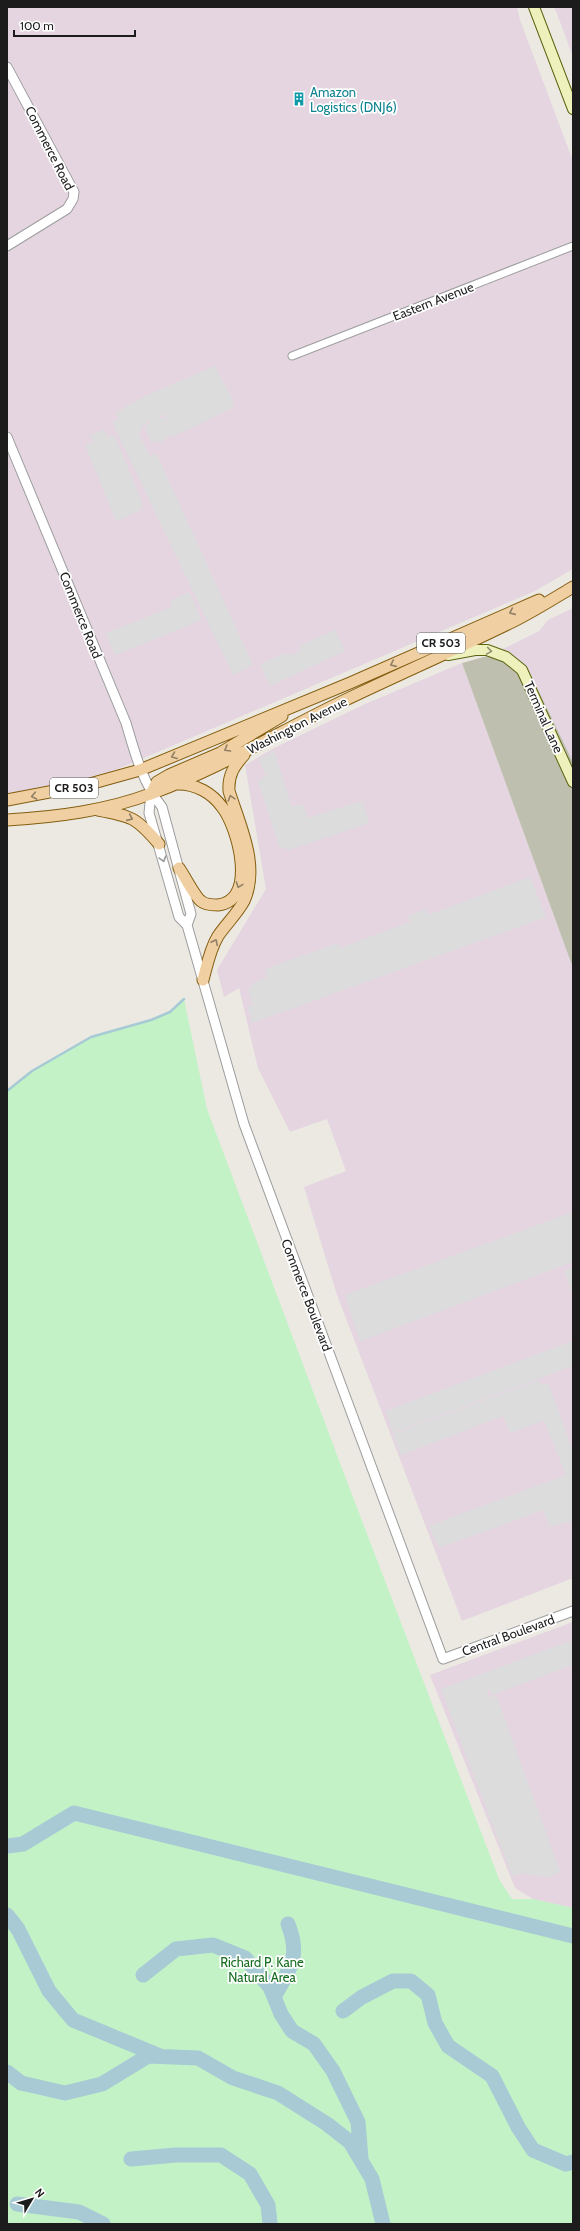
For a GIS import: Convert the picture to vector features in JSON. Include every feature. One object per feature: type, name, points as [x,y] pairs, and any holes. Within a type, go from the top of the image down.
[{"type":"main road","points":[[534,7],[573,109]]},
{"type":"main road","name":"Washington Avenue","points":[[7,800],[86,785],[140,770],[308,700],[573,586]]},
{"type":"main road","name":"Washington Avenue","points":[[7,820],[47,817],[93,810],[151,794],[176,784],[248,750],[336,704],[437,658],[515,620],[573,586]]},
{"type":"main road","name":"Terminal Lane","points":[[437,658],[475,650],[486,650],[506,657],[515,663],[528,679],[573,782]]},
{"type":"main road","points":[[151,794],[157,782],[169,775],[220,753],[308,700]]},
{"type":"main road","points":[[203,980],[212,948],[243,902],[250,880],[249,857],[229,791],[229,783],[234,767],[248,750]]},
{"type":"main road","points":[[176,784],[190,784],[208,793],[223,807],[232,826],[242,862],[240,884],[232,898],[222,904],[212,905],[201,901],[179,868]]},
{"type":"main road","points":[[93,810],[132,818],[146,828],[159,844]]},
{"type":"street","name":"Commerce Road","points":[[7,67],[74,192],[73,199],[67,210],[7,246]]},
{"type":"street","name":"Eastern Avenue","points":[[292,356],[573,246]]},
{"type":"street","name":"Commerce Road","points":[[7,437],[126,723],[140,770],[151,794]]},
{"type":"street","name":"Commerce Boulevard","points":[[151,794],[149,813],[180,917],[187,925],[244,1124],[443,1659]]},
{"type":"street","name":"Commerce Boulevard","points":[[151,794],[162,808],[179,868],[191,914],[187,925]]},
{"type":"street","name":"Central Boulevard","points":[[443,1659],[573,1611]]},
{"type":"shaded area","points":[[7,7],[517,7],[520,20],[573,161],[573,569],[535,591],[118,769],[50,788],[7,795]]},
{"type":"shaded area","points":[[554,7],[573,7],[573,57],[556,11]]},
{"type":"shaded area","points":[[215,366],[233,400],[233,408],[174,436],[165,415],[161,415],[159,419],[165,417],[173,434],[159,443],[157,441],[152,443],[144,426],[150,423],[149,421],[143,425],[139,435],[150,456],[156,453],[253,665],[233,675],[112,422],[119,419],[115,413],[145,396]]},
{"type":"shaded area","points":[[104,430],[108,437],[115,436],[143,505],[139,511],[116,521],[85,445],[93,442],[90,435]]},
{"type":"shaded area","points":[[189,592],[202,620],[115,655],[106,633],[172,607],[170,601]]},
{"type":"shaded area","points":[[573,608],[573,762],[529,671],[491,655],[539,631],[548,620]]},
{"type":"shaded area","points":[[335,630],[345,651],[270,686],[260,665],[284,653],[291,655],[298,652],[301,645]]},
{"type":"shaded area","points":[[491,655],[529,671],[573,762],[573,968],[462,663]]},
{"type":"shaded area","points":[[462,663],[573,968],[573,1578],[462,1621],[337,1295],[304,1187],[346,1171],[327,1119],[290,1132],[258,1068],[239,988],[224,997],[217,970],[266,889],[245,765],[272,749],[365,704]]},
{"type":"shaded area","points":[[274,751],[292,807],[303,804],[308,818],[362,801],[369,823],[289,850],[279,846],[258,781],[266,776],[259,759]]},
{"type":"shaded area","points":[[530,877],[546,917],[252,1023],[248,1007],[253,1005],[248,989],[254,983],[268,977],[265,969],[338,943],[340,948],[410,922],[408,916],[425,909],[428,915]]},
{"type":"shaded area","points":[[573,1212],[573,1262],[360,1341],[345,1295]]},
{"type":"shaded area","points":[[573,1267],[573,1296],[564,1271]]},
{"type":"shaded area","points":[[573,1341],[573,1366],[392,1433],[386,1411]]},
{"type":"shaded area","points":[[539,1380],[541,1385],[548,1383],[573,1451],[573,1528],[570,1521],[550,1527],[543,1510],[439,1548],[429,1526],[566,1475],[544,1420],[510,1433],[503,1416],[401,1455],[393,1434]]},
{"type":"shaded area","points":[[573,1622],[573,1908],[533,1899],[515,1888],[430,1675]]},
{"type":"shaded area","points":[[573,1640],[573,1665],[492,1695],[489,1689],[487,1690],[489,1698],[496,1695],[560,1871],[549,1878],[522,1873],[512,1876],[441,1689]]},
{"type":"green space","name":"Richard P. Kane Natural Area","points":[[184,999],[207,1109],[499,1879],[512,1899],[533,1899],[573,1908],[573,2224],[7,2224],[7,1091],[32,1071],[91,1037],[151,1020],[170,1012]]},
{"type":"waterway","points":[[7,1091],[32,1071],[91,1037],[151,1020],[170,1012],[184,999]]},
{"type":"waterway","points":[[7,1846],[23,1844],[74,1813],[573,1936]]},
{"type":"waterway","points":[[7,1915],[18,1929],[49,1991],[73,2020],[160,2056]]},
{"type":"waterway","points":[[274,1997],[289,1970],[294,1954],[294,1945],[288,1924]]},
{"type":"waterway","points":[[143,1975],[176,1949],[213,1945],[245,1958],[270,1987],[281,2014],[292,2031],[314,2044],[333,2071],[358,2122],[361,2158]]},
{"type":"waterway","points":[[343,2011],[362,1997],[393,1981],[411,1981],[428,1995],[435,2023],[448,2046],[492,2076],[518,2127],[533,2150],[566,2164],[573,2162]]},
{"type":"waterway","points":[[7,2072],[21,2083],[65,2093],[102,2084],[148,2056],[198,2058],[233,2078],[278,2093],[327,2124],[350,2142],[372,2179],[383,2224]]},
{"type":"waterway","points":[[131,2159],[176,2155],[221,2155],[250,2174],[268,2205],[270,2224]]},
{"type":"waterway","points":[[17,2204],[79,2212],[103,2224]]},
{"type":"place","name":"Amazon Logistics (DNJ6)","points":[[299,99]]}]
